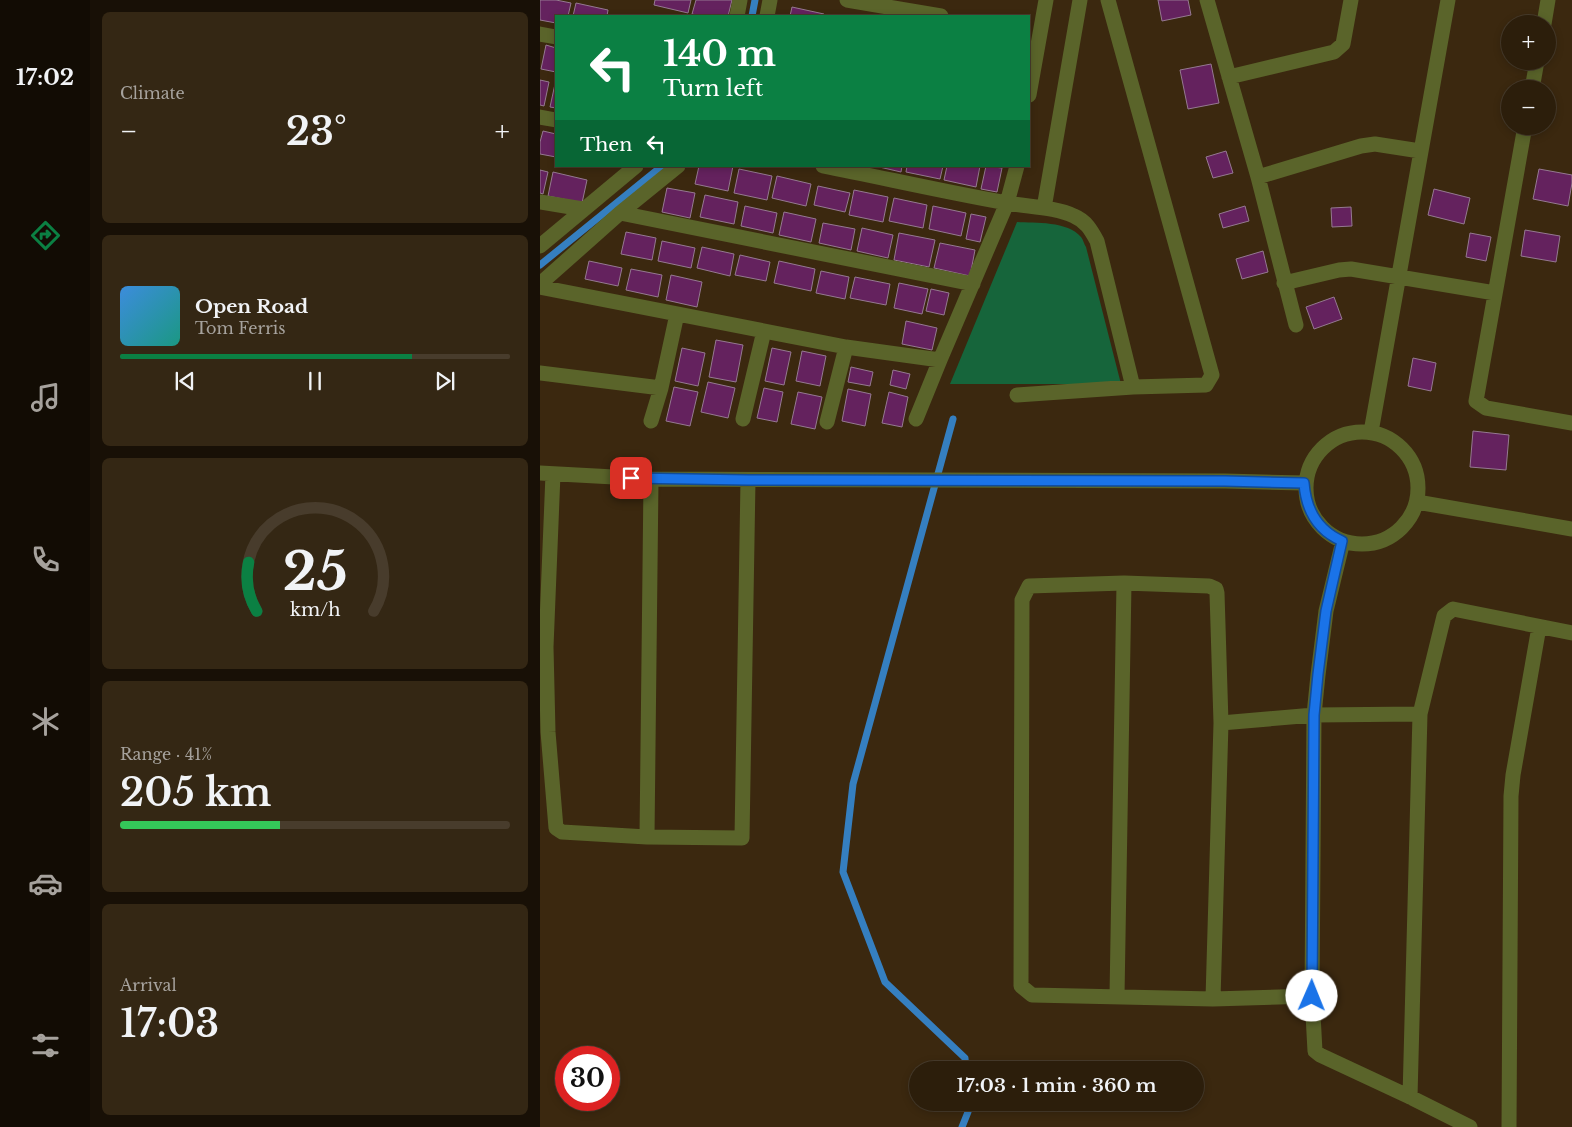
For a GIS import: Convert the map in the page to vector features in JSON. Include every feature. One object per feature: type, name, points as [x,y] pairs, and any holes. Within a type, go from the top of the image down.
[{"type":"street","points":[[737,15],[740,0]]},
{"type":"street","points":[[767,15],[770,0]]},
{"type":"street","points":[[847,0],[935,15]]},
{"type":"street","points":[[1030,82],[1034,32],[1046,0]]},
{"type":"street","points":[[1044,208],[1080,0]]},
{"type":"street","points":[[1017,394],[1206,385],[1212,375],[1108,0]]},
{"type":"street","points":[[1207,0],[1258,177],[1296,325]]},
{"type":"street","points":[[1229,77],[1334,52],[1343,44],[1351,0]]},
{"type":"street","points":[[1371,432],[1448,0]]},
{"type":"street","points":[[1546,15],[1548,0]]},
{"type":"street","points":[[540,34],[555,37]]},
{"type":"street","points":[[540,117],[555,120]]},
{"type":"street","points":[[1523,135],[1476,401],[1486,408],[1572,423]]},
{"type":"street","points":[[1258,177],[1361,146],[1375,144],[1420,152]]},
{"type":"street","points":[[540,246],[635,167]]},
{"type":"street","points":[[540,285],[620,213],[677,167]]},
{"type":"street","points":[[828,167],[1007,203],[1044,208],[1072,215],[1083,220],[1097,241],[1133,387]]},
{"type":"street","points":[[916,418],[1007,203],[1017,167]]},
{"type":"street","points":[[540,202],[583,209]]},
{"type":"street","points":[[620,213],[973,284]]},
{"type":"street","points":[[1284,283],[1351,269],[1495,293]]},
{"type":"street","points":[[540,285],[846,347],[940,360]]},
{"type":"street","points":[[651,422],[677,314]]},
{"type":"street","points":[[742,419],[764,331]]},
{"type":"street","points":[[827,422],[846,347]]},
{"type":"street","points":[[540,373],[660,388]]},
{"type":"street","points":[[1352,432],[1371,432],[1387,437],[1400,447],[1411,460],[1417,475],[1418,492],[1417,502],[1407,523],[1395,534],[1380,542],[1364,545],[1342,541],[1332,536],[1320,526],[1310,512],[1305,496],[1304,483],[1310,463],[1321,448],[1335,438],[1352,432]]},
{"type":"street","points":[[748,480],[742,838],[646,837],[562,832],[556,828],[544,732],[543,647],[546,473],[651,479],[1225,481],[1304,483]]},
{"type":"street","points":[[646,837],[651,479]]},
{"type":"street","points":[[1417,502],[1572,529]]},
{"type":"street","points":[[1342,541],[1326,611],[1314,715],[1312,996],[1315,1051],[1470,1127]]},
{"type":"street","points":[[1213,999],[1221,723],[1218,593],[1216,589],[1210,586],[1124,583],[1029,586],[1022,600],[1021,986],[1032,995],[1213,999],[1312,996]]},
{"type":"street","points":[[1117,996],[1124,583]]},
{"type":"street","points":[[1410,1097],[1420,714],[1444,616],[1453,609],[1572,633]]},
{"type":"street","points":[[1509,1127],[1511,796],[1539,627]]},
{"type":"street","points":[[1221,723],[1314,715],[1420,714]]},
{"type":"green space","points":[[1017,222],[1060,225],[1075,232],[1082,238],[1086,247],[1121,384],[950,384]]},
{"type":"building","points":[[540,0],[556,0],[571,3],[568,15],[555,15],[555,23],[540,20]]},
{"type":"building","points":[[655,0],[691,0],[688,13],[654,5]]},
{"type":"building","points":[[696,0],[732,0],[728,15],[692,14]]},
{"type":"building","points":[[1158,0],[1188,0],[1191,15],[1162,21]]},
{"type":"building","points":[[576,3],[608,10],[607,15],[573,15]]},
{"type":"building","points":[[792,7],[824,14],[824,15],[790,15]]},
{"type":"building","points":[[546,45],[555,48],[555,72],[541,69]]},
{"type":"building","points":[[1211,64],[1219,103],[1188,109],[1180,70]]},
{"type":"building","points":[[540,80],[549,82],[544,106],[540,105]]},
{"type":"building","points":[[555,84],[555,108],[550,107]]},
{"type":"building","points":[[543,131],[555,134],[555,157],[540,154],[540,142]]},
{"type":"building","points":[[1226,151],[1233,173],[1213,178],[1206,157]]},
{"type":"building","points":[[699,167],[733,167],[728,191],[695,184]]},
{"type":"building","points":[[879,167],[902,167],[901,172]]},
{"type":"building","points":[[907,167],[943,167],[940,179],[906,172]]},
{"type":"building","points":[[947,167],[980,167],[976,187],[944,180]]},
{"type":"building","points":[[986,167],[1002,168],[997,192],[981,189]]},
{"type":"building","points":[[739,169],[772,176],[767,200],[734,193]]},
{"type":"building","points":[[1539,169],[1572,175],[1568,206],[1533,199]]},
{"type":"building","points":[[540,170],[548,172],[543,194],[540,193]]},
{"type":"building","points":[[553,172],[587,180],[582,203],[548,196]]},
{"type":"building","points":[[777,176],[811,184],[806,206],[772,198]]},
{"type":"building","points":[[818,186],[850,193],[845,212],[814,205]]},
{"type":"building","points":[[667,188],[695,193],[690,218],[662,212]]},
{"type":"building","points":[[1434,189],[1470,198],[1464,224],[1428,215]]},
{"type":"building","points":[[854,190],[888,197],[883,222],[849,215]]},
{"type":"building","points":[[705,195],[738,202],[734,224],[700,217]]},
{"type":"building","points":[[894,198],[927,205],[923,228],[889,221]]},
{"type":"building","points":[[745,206],[777,213],[773,233],[741,226]]},
{"type":"building","points":[[933,206],[966,213],[961,236],[929,229]]},
{"type":"building","points":[[1245,206],[1249,221],[1223,228],[1219,214]]},
{"type":"building","points":[[1351,207],[1352,226],[1332,227],[1331,208]]},
{"type":"building","points":[[784,212],[816,219],[811,242],[779,235]]},
{"type":"building","points":[[971,214],[986,217],[980,242],[966,239]]},
{"type":"building","points":[[823,223],[855,229],[851,250],[819,243]]},
{"type":"building","points":[[862,228],[893,235],[888,258],[857,251]]},
{"type":"building","points":[[1525,230],[1560,236],[1556,262],[1521,256]]},
{"type":"building","points":[[626,232],[656,238],[652,260],[621,254]]},
{"type":"building","points":[[899,233],[935,240],[929,267],[894,260]]},
{"type":"building","points":[[1470,233],[1491,237],[1486,261],[1466,257]]},
{"type":"building","points":[[662,241],[695,248],[691,268],[658,261]]},
{"type":"building","points":[[940,243],[975,250],[970,276],[934,268]]},
{"type":"building","points":[[702,247],[734,254],[730,276],[697,268]]},
{"type":"building","points":[[1263,251],[1268,272],[1242,279],[1236,259]]},
{"type":"building","points":[[740,255],[770,262],[766,281],[735,275]]},
{"type":"building","points":[[589,261],[622,268],[618,286],[585,279]]},
{"type":"building","points":[[779,261],[815,269],[811,291],[774,283]]},
{"type":"building","points":[[631,269],[662,275],[658,297],[626,290]]},
{"type":"building","points":[[821,271],[849,277],[845,299],[816,293]]},
{"type":"building","points":[[671,275],[702,282],[697,307],[666,300]]},
{"type":"building","points":[[855,277],[890,284],[886,305],[850,298]]},
{"type":"building","points":[[899,283],[928,289],[922,314],[894,308]]},
{"type":"building","points":[[931,289],[949,293],[944,315],[926,311]]},
{"type":"building","points":[[1334,297],[1342,319],[1314,329],[1306,307]]},
{"type":"building","points":[[906,321],[937,328],[932,350],[902,344]]},
{"type":"building","points":[[716,340],[743,345],[736,382],[709,377]]},
{"type":"building","points":[[682,348],[705,353],[698,386],[675,381]]},
{"type":"building","points":[[772,348],[791,352],[784,385],[765,381]]},
{"type":"building","points":[[802,351],[826,356],[820,386],[796,381]]},
{"type":"building","points":[[1413,358],[1436,363],[1431,391],[1408,386]]},
{"type":"building","points":[[851,367],[873,372],[870,386],[848,382]]},
{"type":"building","points":[[893,370],[910,374],[906,389],[890,385]]},
{"type":"building","points":[[708,382],[735,388],[728,418],[701,412]]},
{"type":"building","points":[[674,387],[698,392],[690,426],[666,421]]},
{"type":"building","points":[[764,388],[783,392],[777,422],[757,418]]},
{"type":"building","points":[[848,389],[871,394],[865,426],[842,421]]},
{"type":"building","points":[[798,392],[822,397],[815,429],[791,424]]},
{"type":"building","points":[[889,392],[908,397],[902,427],[882,423]]},
{"type":"building","points":[[1473,431],[1509,435],[1506,470],[1470,467]]},
{"type":"waterway","points":[[752,15],[755,0]]},
{"type":"waterway","points":[[540,265],[661,167]]},
{"type":"waterway","points":[[953,419],[853,784],[843,872],[885,982],[965,1058],[965,1061]]},
{"type":"waterway","points":[[962,1127],[968,1111]]},
{"type":"route","points":[[631,478],[1304,483],[1305,496],[1310,512],[1320,526],[1332,536],[1342,541],[1326,611],[1314,715],[1312,996]]}]
